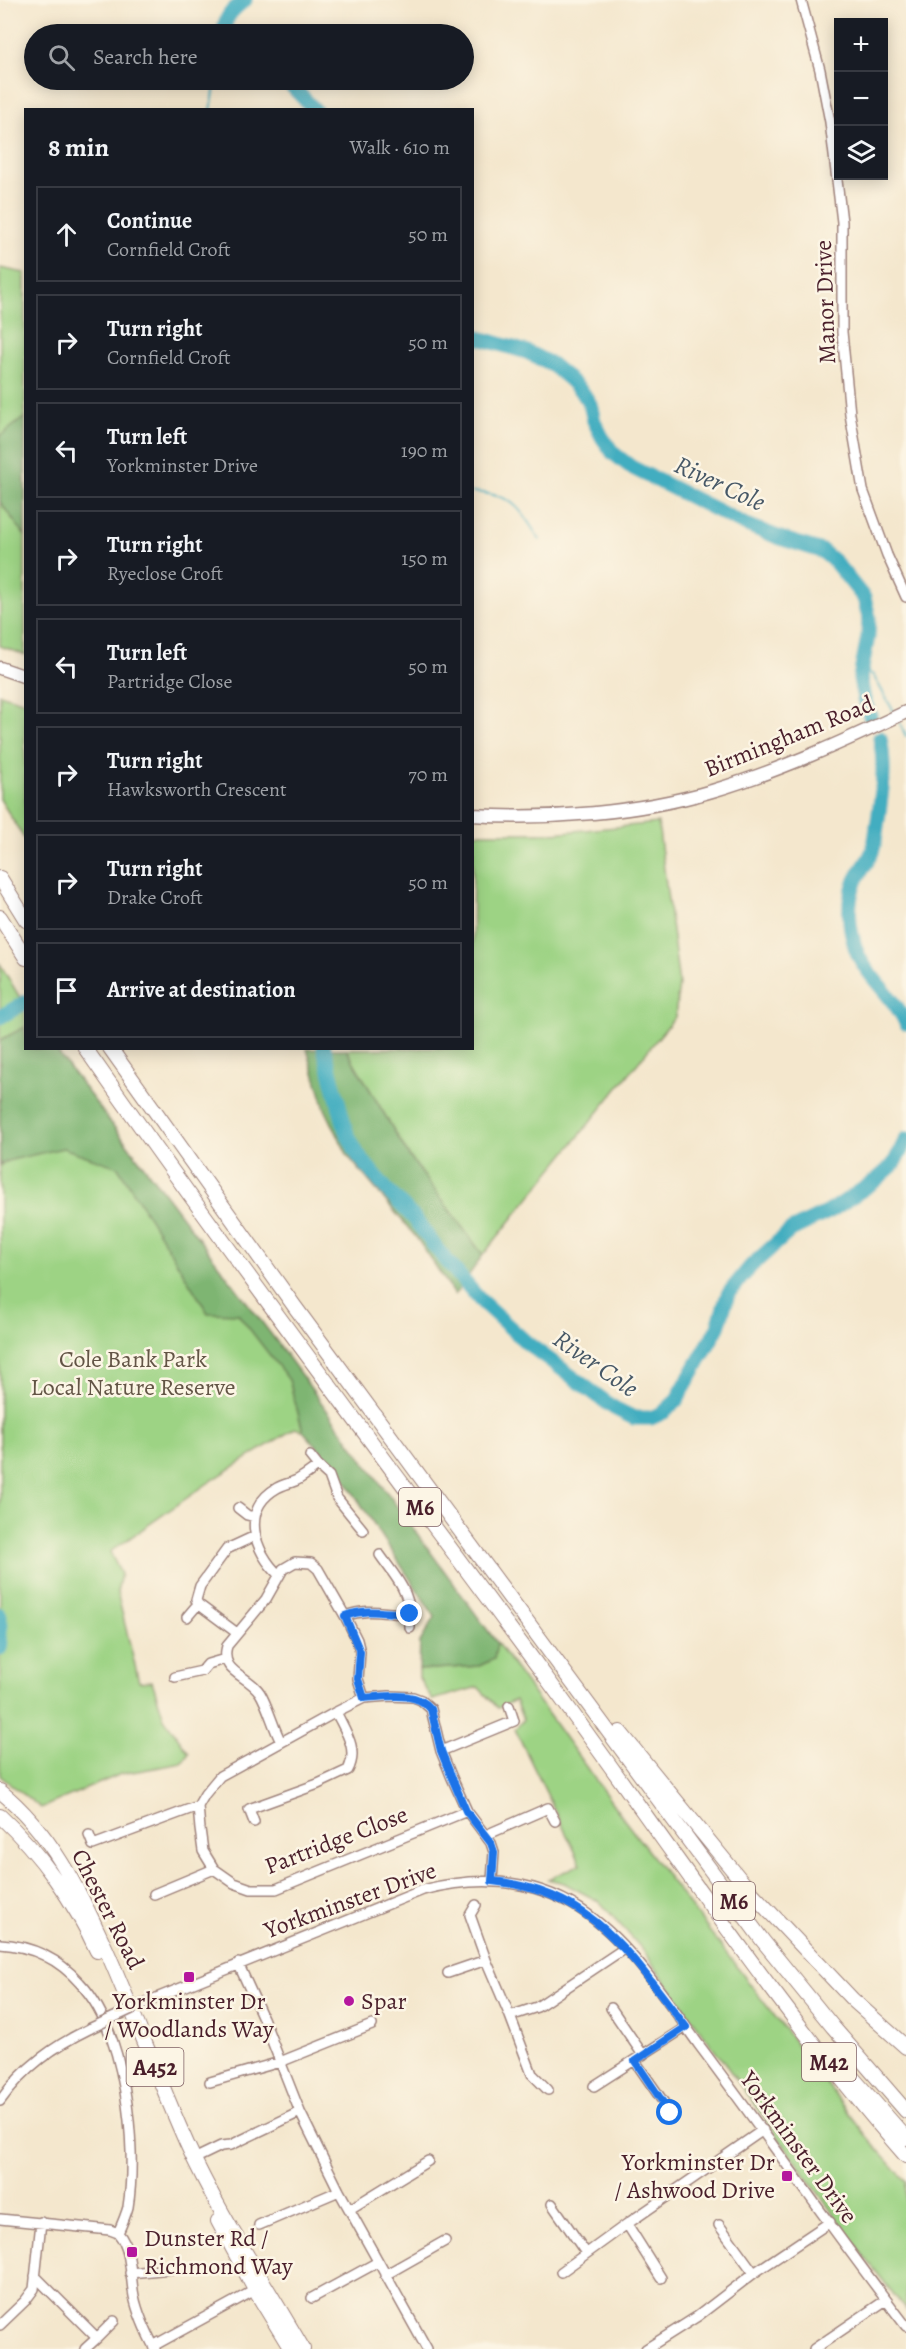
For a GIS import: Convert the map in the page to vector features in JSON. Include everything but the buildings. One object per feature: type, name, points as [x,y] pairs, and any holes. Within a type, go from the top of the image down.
[{"type":"highway","points":[[0,878],[24,917]]},
{"type":"highway","points":[[0,917],[24,955]]},
{"type":"highway","name":"M6","points":[[86,1050],[280,1319],[756,1965],[906,2138]]},
{"type":"highway","name":"M6","points":[[111,1050],[295,1307],[763,1941],[833,2027],[906,2110]]},
{"type":"highway","name":"M6","points":[[574,1682],[627,1740],[749,1890],[853,2000],[906,2047]]},
{"type":"highway","name":"Chester Road","points":[[0,1791],[21,1810],[50,1844],[72,1881],[122,1986],[194,2159],[303,2349]]},
{"type":"highway","name":"Chester Road","points":[[0,1816],[16,1830],[74,1907],[94,1945],[197,2182],[255,2290],[291,2349]]},
{"type":"highway","name":"M42","points":[[756,1965],[865,2108],[906,2156]]},
{"type":"main road","points":[[0,668],[24,676]]},
{"type":"main road","name":"Birmingham Road","points":[[474,815],[528,816],[576,813],[674,800],[711,791],[775,770],[902,713]]},
{"type":"street","name":"Manor Drive","points":[[801,0],[820,70],[830,122],[842,222],[842,332],[850,414],[863,490],[887,555],[906,597]]},
{"type":"street","points":[[310,1456],[329,1476],[338,1498],[363,1530]]},
{"type":"street","points":[[279,1575],[266,1563],[255,1536],[255,1517],[258,1507],[267,1495],[277,1488],[301,1478],[318,1466]]},
{"type":"street","points":[[238,1508],[247,1515],[255,1517]]},
{"type":"street","points":[[237,1633],[198,1604],[196,1600],[200,1586],[227,1549],[255,1536]]},
{"type":"street","points":[[380,1555],[409,1599],[410,1628]]},
{"type":"street","points":[[281,1742],[259,1692],[225,1659],[227,1646],[266,1599],[279,1575],[289,1563],[301,1561],[311,1563],[318,1569],[345,1616],[360,1652],[358,1679],[364,1698]]},
{"type":"street","points":[[187,1617],[198,1604]]},
{"type":"street","points":[[345,1616],[359,1610],[410,1614]]},
{"type":"street","points":[[175,1677],[202,1671],[208,1664],[225,1659]]},
{"type":"street","points":[[154,1894],[214,1869],[203,1851],[198,1806],[220,1776],[364,1698],[413,1697],[422,1700],[431,1709],[441,1751],[466,1811],[491,1843],[494,1852],[492,1881]]},
{"type":"street","points":[[441,1751],[514,1721],[508,1706]]},
{"type":"street","points":[[254,1822],[249,1809],[318,1784],[348,1770],[353,1758],[353,1750],[336,1712]]},
{"type":"street","points":[[89,1834],[93,1845],[198,1806]]},
{"type":"street","points":[[486,1835],[548,1808],[555,1821]]},
{"type":"street","name":"Partridge Close","points":[[214,1869],[234,1883],[251,1889],[276,1889],[466,1811]]},
{"type":"street","name":"Yorkminster Drive","points":[[0,2101],[10,2087],[43,2055],[91,2028],[238,1963],[423,1890],[460,1882],[492,1881],[532,1888],[572,1904],[602,1925],[624,1948],[763,2130],[906,2326]]},
{"type":"street","points":[[476,1905],[470,1915],[486,1960],[532,2074],[548,2090]]},
{"type":"street","points":[[0,1944],[32,1949],[63,1967],[82,1984],[97,2006],[109,2034],[123,2079],[130,2129],[128,2209],[118,2233]]},
{"type":"street","points":[[510,2016],[537,2007],[624,1948]]},
{"type":"street","points":[[448,1973],[486,1960]]},
{"type":"street","points":[[238,1963],[300,2112],[339,2191],[427,2349]]},
{"type":"street","points":[[611,2008],[670,2113]]},
{"type":"street","points":[[210,2082],[280,2062],[372,2025]]},
{"type":"street","points":[[594,2086],[686,2027]]},
{"type":"street","points":[[194,2159],[221,2146],[231,2145],[300,2112]]},
{"type":"street","points":[[561,2272],[763,2130]]},
{"type":"street","points":[[350,2209],[428,2161]]},
{"type":"street","points":[[259,2225],[339,2191]]},
{"type":"street","points":[[552,2204],[586,2253]]},
{"type":"street","points":[[0,2219],[41,2222],[118,2233],[125,2243],[140,2318],[154,2348],[255,2290]]},
{"type":"street","points":[[0,2325],[34,2289],[41,2222]]},
{"type":"street","points":[[646,2349],[698,2316],[754,2273],[830,2222]]},
{"type":"street","points":[[627,2224],[661,2278]]},
{"type":"street","points":[[718,2225],[754,2273]]},
{"type":"street","points":[[385,2276],[445,2241]]},
{"type":"street","points":[[312,2298],[378,2262]]},
{"type":"street","points":[[130,2273],[171,2269]]},
{"type":"street","points":[[35,2276],[97,2338]]},
{"type":"street","points":[[814,2349],[886,2300]]},
{"type":"street","points":[[85,2349],[114,2321]]},
{"type":"green space","points":[[0,268],[24,273],[24,655],[0,646]]},
{"type":"green space","points":[[24,418],[24,535],[0,502],[0,436]]},
{"type":"green space","points":[[0,694],[24,702],[24,838],[0,799]]},
{"type":"green space","points":[[658,823],[679,984],[675,1017],[483,1255],[409,1156],[347,1050],[474,1050],[474,833],[553,833]]},
{"type":"green space","name":"Cole Bank Park Local Nature Reserve","points":[[0,964],[24,1004],[24,1050],[56,1050],[280,1346],[303,1431],[295,1428],[211,1481],[110,1552],[121,1574],[117,1592],[139,1682],[152,1681],[164,1718],[189,1753],[182,1763],[121,1774],[41,1808],[0,1776]]},
{"type":"green space","points":[[24,1028],[24,1050],[56,1050],[280,1346],[497,1643],[494,1659],[479,1666],[419,1670],[420,1642],[435,1617],[341,1474],[303,1431],[289,1380],[238,1314],[208,1313],[118,1167],[63,1148],[11,1160],[0,1165],[0,1040]]},
{"type":"green space","points":[[307,1050],[347,1050],[409,1156],[483,1255],[455,1295],[416,1237],[348,1156],[325,1109]]},
{"type":"green space","points":[[497,1643],[625,1821],[872,2143],[906,2181],[906,2310],[863,2255],[642,1949],[600,1902],[564,1883],[548,1879],[581,1864],[515,1729],[523,1720],[515,1700],[498,1708],[478,1687],[432,1700],[419,1678],[419,1670],[479,1666],[494,1659]]},
{"type":"waterway","name":"River Cole","points":[[225,24],[233,11],[245,0]]},
{"type":"waterway","points":[[211,108],[214,90]]},
{"type":"waterway","name":"River Cole","points":[[296,90],[313,108]]},
{"type":"waterway","name":"River Cole","points":[[474,337],[527,352],[551,364],[583,393],[590,404],[594,421],[602,437],[613,453],[631,467],[744,524],[822,551],[835,562],[864,598],[869,617],[868,637],[860,678],[870,716]]},
{"type":"waterway","points":[[474,492],[498,496],[514,505],[540,540]]},
{"type":"waterway","points":[[862,669],[873,675],[894,712]]},
{"type":"waterway","points":[[898,719],[906,736]]},
{"type":"waterway","name":"River Cole","points":[[880,738],[883,779],[875,840],[870,856],[853,888],[850,919],[858,954],[894,1002],[906,1023]]},
{"type":"waterway","name":"River Cole","points":[[0,1017],[24,1003]]},
{"type":"waterway","name":"River Cole","points":[[325,1050],[346,1131],[358,1155],[388,1191],[415,1219],[480,1300],[527,1343],[614,1408],[634,1418],[651,1418],[664,1412],[676,1401],[718,1327],[728,1294],[751,1266],[791,1230],[832,1210],[875,1181],[893,1165],[906,1139]]},
{"type":"waterway","name":"River Cole","points":[[0,1615],[0,1648]]},
{"type":"place","name":"Yorkminster Dr / Woodlands Way","points":[[189,1977]]},
{"type":"place","name":"Spar","points":[[349,2001]]},
{"type":"place","name":"Yorkminster Dr / Ashwood Drive","points":[[787,2176]]},
{"type":"place","name":"Dunster Rd / Richmond Way","points":[[132,2252]]},
{"type":"route","points":[[410,1614],[359,1610],[345,1616],[357,1640],[360,1652],[358,1679],[364,1698],[413,1697],[427,1704],[431,1709],[441,1751],[466,1811],[491,1843],[494,1852],[492,1881],[513,1883],[549,1894],[578,1908],[602,1925],[624,1948],[686,2027],[635,2061],[670,2113]]}]
